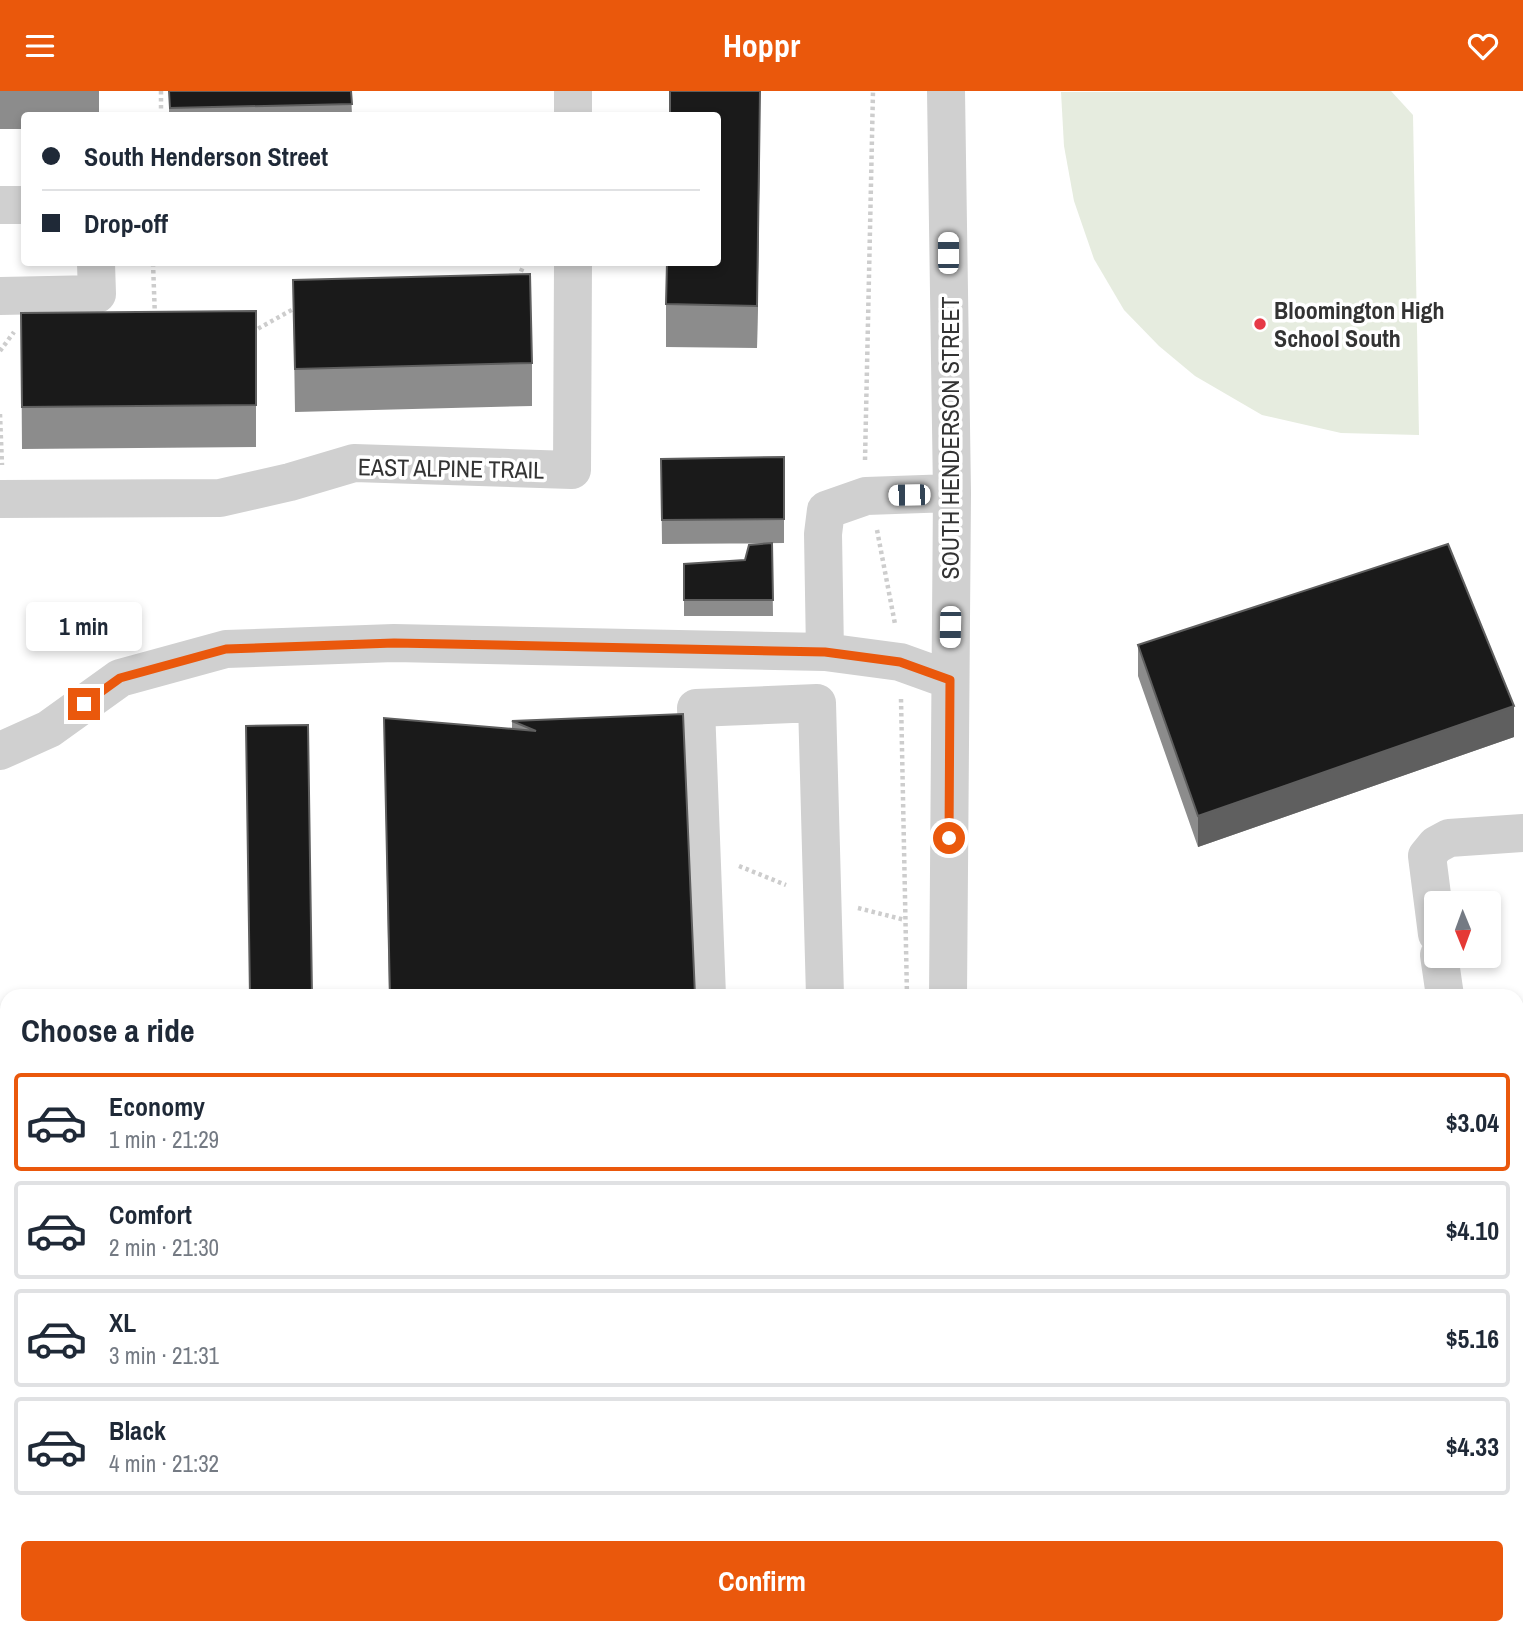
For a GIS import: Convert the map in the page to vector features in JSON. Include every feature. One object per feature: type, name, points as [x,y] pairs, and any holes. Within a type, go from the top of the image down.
[{"type":"street","points":[[573,91],[573,112]]},
{"type":"street","name":"SOUTH HENDERSON STREET","points":[[946,91],[952,493],[948,989]]},
{"type":"street","points":[[0,205],[21,205]]},
{"type":"street","points":[[0,296],[97,294],[96,266]]},
{"type":"street","name":"EAST ALPINE TRAIL","points":[[0,499],[220,498],[290,482],[354,463],[572,470],[573,266]]},
{"type":"street","points":[[825,652],[823,534],[826,510],[866,495],[952,493]]},
{"type":"street","points":[[0,751],[49,729],[120,678],[226,649],[394,643],[825,652],[900,662],[950,680]]},
{"type":"street","points":[[707,989],[696,708],[817,703],[825,989]]},
{"type":"street","points":[[1431,891],[1427,856],[1436,845],[1449,838],[1523,833]]},
{"type":"street","points":[[1442,968],[1444,989]]},
{"type":"path","points":[[161,91],[161,112]]},
{"type":"path","points":[[873,91],[866,495],[874,513],[900,662],[907,989]]},
{"type":"path","points":[[153,266],[155,320]]},
{"type":"path","points":[[517,279],[523,266]]},
{"type":"path","points":[[241,338],[304,302]]},
{"type":"shaded area","points":[[1391,91],[1413,115],[1419,435],[1341,433],[1262,415],[1195,376],[1159,346],[1124,310],[1094,259],[1074,201],[1064,146],[1061,92]]},
{"type":"building","points":[[169,91],[351,91],[352,104],[170,108]]},
{"type":"building","points":[[670,91],[760,91],[757,306],[666,304],[667,266],[721,266],[721,112],[670,112]]},
{"type":"building","points":[[530,274],[532,363],[295,369],[293,280]]},
{"type":"building","points":[[256,311],[256,405],[22,407],[21,313]]},
{"type":"building","points":[[784,457],[784,519],[662,520],[661,459]]},
{"type":"building","points":[[772,543],[773,600],[684,600],[684,564],[745,560],[749,545]]},
{"type":"building","points":[[1448,544],[1514,706],[1198,816],[1138,645]]},
{"type":"building","points":[[683,714],[695,989],[390,989],[384,718],[536,731],[512,721]]},
{"type":"building","points":[[308,725],[312,989],[250,989],[246,726]]},
{"type":"place","name":"Bloomington High School South","points":[[1260,324]]},
{"type":"route","points":[[84,704],[120,678],[226,649],[394,643],[448,644],[825,652],[900,662],[950,680],[949,838]]}]
